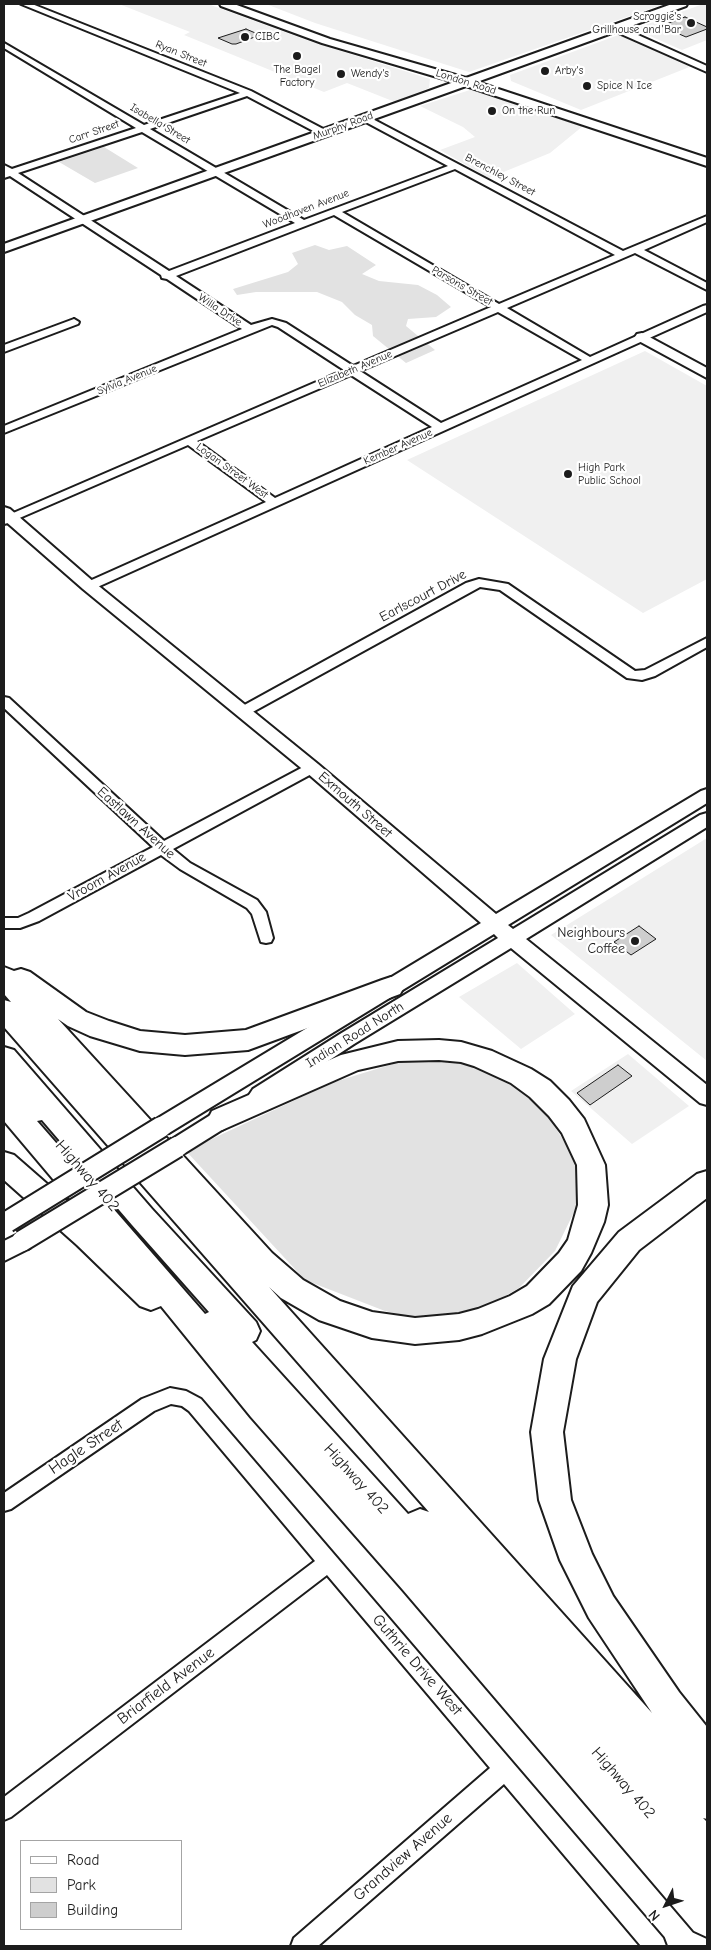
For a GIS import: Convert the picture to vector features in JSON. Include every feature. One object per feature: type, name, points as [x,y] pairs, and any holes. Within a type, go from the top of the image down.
[{"type":"highway","points":[[4,964],[42,996],[77,1019],[119,1036],[159,1044],[185,1045],[248,1040],[392,987]]},
{"type":"highway","points":[[4,978],[261,1262],[292,1289],[330,1311],[372,1324],[415,1331],[460,1327],[482,1321],[521,1305],[538,1295],[570,1262],[581,1244],[589,1222],[593,1205],[591,1165],[574,1128],[559,1108],[540,1089],[502,1065],[482,1058],[460,1052],[439,1050],[398,1051],[377,1055],[351,1062],[222,1119]]},
{"type":"highway","points":[[4,1010],[707,1801]]},
{"type":"highway","points":[[4,1057],[142,1217],[439,1545],[707,1850]]},
{"type":"highway","name":"Highway 402","points":[[4,1079],[129,1225],[425,1557],[707,1880]]},
{"type":"highway","points":[[4,1102],[212,1344],[262,1407],[415,1579],[707,1918]]},
{"type":"highway","points":[[4,1163],[132,1279],[262,1407]]},
{"type":"highway","points":[[707,1182],[630,1241],[584,1295],[560,1359],[547,1432],[555,1500],[577,1560],[601,1607],[632,1656],[707,1755]]},
{"type":"main road","name":"London Road","points":[[225,4],[312,36],[467,82],[705,159]]},
{"type":"main road","name":"Murphy Road","points":[[4,248],[682,4]]},
{"type":"main road","points":[[382,58],[439,81],[438,87],[417,99]]},
{"type":"main road","points":[[499,71],[498,82],[538,100],[546,108]]},
{"type":"main road","points":[[642,337],[707,374]]},
{"type":"main road","name":"Exmouth Street","points":[[6,517],[244,711],[494,924],[707,1097]]},
{"type":"main road","name":"Indian Road North","points":[[8,1232],[161,1127],[707,795]]},
{"type":"main road","name":"Indian Road North","points":[[8,1232],[177,1147],[347,1039],[707,820]]},
{"type":"street","name":"Ryan Street","points":[[25,4],[248,93],[324,132]]},
{"type":"street","points":[[615,28],[707,69]]},
{"type":"street","name":"Isabella Street","points":[[4,45],[303,224]]},
{"type":"street","name":"Carr Street","points":[[6,172],[248,93]]},
{"type":"street","name":"Brenchley Street","points":[[365,118],[623,255]]},
{"type":"street","name":"Woodhaven Avenue","points":[[166,276],[455,166]]},
{"type":"street","name":"Willa Drive","points":[[6,172],[250,329],[267,323],[277,323],[441,428]]},
{"type":"street","name":"Parsons Street","points":[[335,212],[590,361]]},
{"type":"street","name":"Elizabeth Avenue","points":[[6,517],[707,219]]},
{"type":"street","points":[[635,250],[707,287]]},
{"type":"street","name":"Kember Avenue","points":[[89,586],[707,308]]},
{"type":"street","points":[[4,349],[74,322]]},
{"type":"street","name":"Sylvia Avenue","points":[[4,430],[250,329]]},
{"type":"street","name":"Logan Street West","points":[[188,440],[275,503]]},
{"type":"street","name":"Earlscourt Drive","points":[[244,711],[478,583],[504,587],[627,672],[642,676],[707,642]]},
{"type":"street","name":"Eastlawn Avenue","points":[[4,701],[161,847],[185,866],[252,904],[259,912],[266,938]]},
{"type":"street","name":"Vroom Avenue","points":[[5,923],[20,923],[34,917],[161,847],[312,768]]},
{"type":"street","name":"Hagle Street","points":[[4,1503],[148,1405],[170,1396]]},
{"type":"street","name":"Guthrie Drive West","points":[[170,1396],[186,1399],[195,1405],[655,1946]]},
{"type":"street","name":"Briarfield Avenue","points":[[4,1810],[329,1562]]},
{"type":"street","name":"Grandview Avenue","points":[[302,1946],[506,1769]]},
{"type":"shaded area","points":[[119,4],[208,4],[309,41],[430,79],[429,88],[395,102],[347,83],[324,92],[184,35],[190,32]]},
{"type":"shaded area","points":[[266,4],[664,4],[469,72],[315,23]]},
{"type":"shaded area","points":[[707,4],[707,40],[682,50],[634,29]]},
{"type":"shaded area","points":[[621,34],[692,66],[581,110],[511,81],[510,75]]},
{"type":"shaded area","points":[[470,90],[520,104],[583,126],[550,153],[489,178],[440,150],[475,137],[463,127],[420,106]]},
{"type":"shaded area","name":"High Park Public School","points":[[645,351],[707,386],[707,579],[643,613],[407,460]]},
{"type":"shaded area","points":[[707,838],[707,1061],[551,935]]},
{"type":"shaded area","points":[[517,963],[575,1014],[521,1049],[459,997]]},
{"type":"shaded area","points":[[628,1054],[689,1106],[632,1144],[571,1091]]},
{"type":"green space","points":[[104,147],[138,168],[95,183],[59,162]]},
{"type":"green space","points":[[315,245],[329,250],[347,246],[376,265],[362,274],[379,281],[418,285],[437,295],[451,307],[436,317],[408,319],[406,326],[435,350],[406,363],[373,336],[372,325],[355,315],[342,302],[317,292],[256,292],[237,295],[233,289],[288,272],[298,264],[292,253]]},
{"type":"green space","points":[[406,1060],[471,1063],[533,1093],[580,1166],[578,1204],[555,1251],[519,1288],[468,1317],[415,1318],[385,1311],[305,1280],[186,1151],[334,1082]]},
{"type":"building","points":[[685,17],[707,27],[707,29],[686,37],[661,26]]},
{"type":"building","name":"CIBC","points":[[246,29],[260,35],[236,44],[218,38]]},
{"type":"building","name":"Neighbours Coffee","points":[[639,926],[656,939],[631,955],[614,942]]},
{"type":"building","points":[[618,1065],[632,1076],[590,1105],[577,1093]]},
{"type":"place","name":"Scroggie's Grillhouse and Bar","points":[[691,23]]},
{"type":"place","name":"CIBC","points":[[245,37]]},
{"type":"place","name":"The Bagel Factory","points":[[297,56]]},
{"type":"place","name":"Arby's","points":[[545,71]]},
{"type":"place","name":"Wendy's","points":[[341,74]]},
{"type":"place","name":"Spice N Ice","points":[[587,86]]},
{"type":"place","name":"On the Run","points":[[492,111]]},
{"type":"place","name":"High Park Public School","points":[[568,474]]},
{"type":"place","name":"Neighbours Coffee","points":[[635,941]]}]
